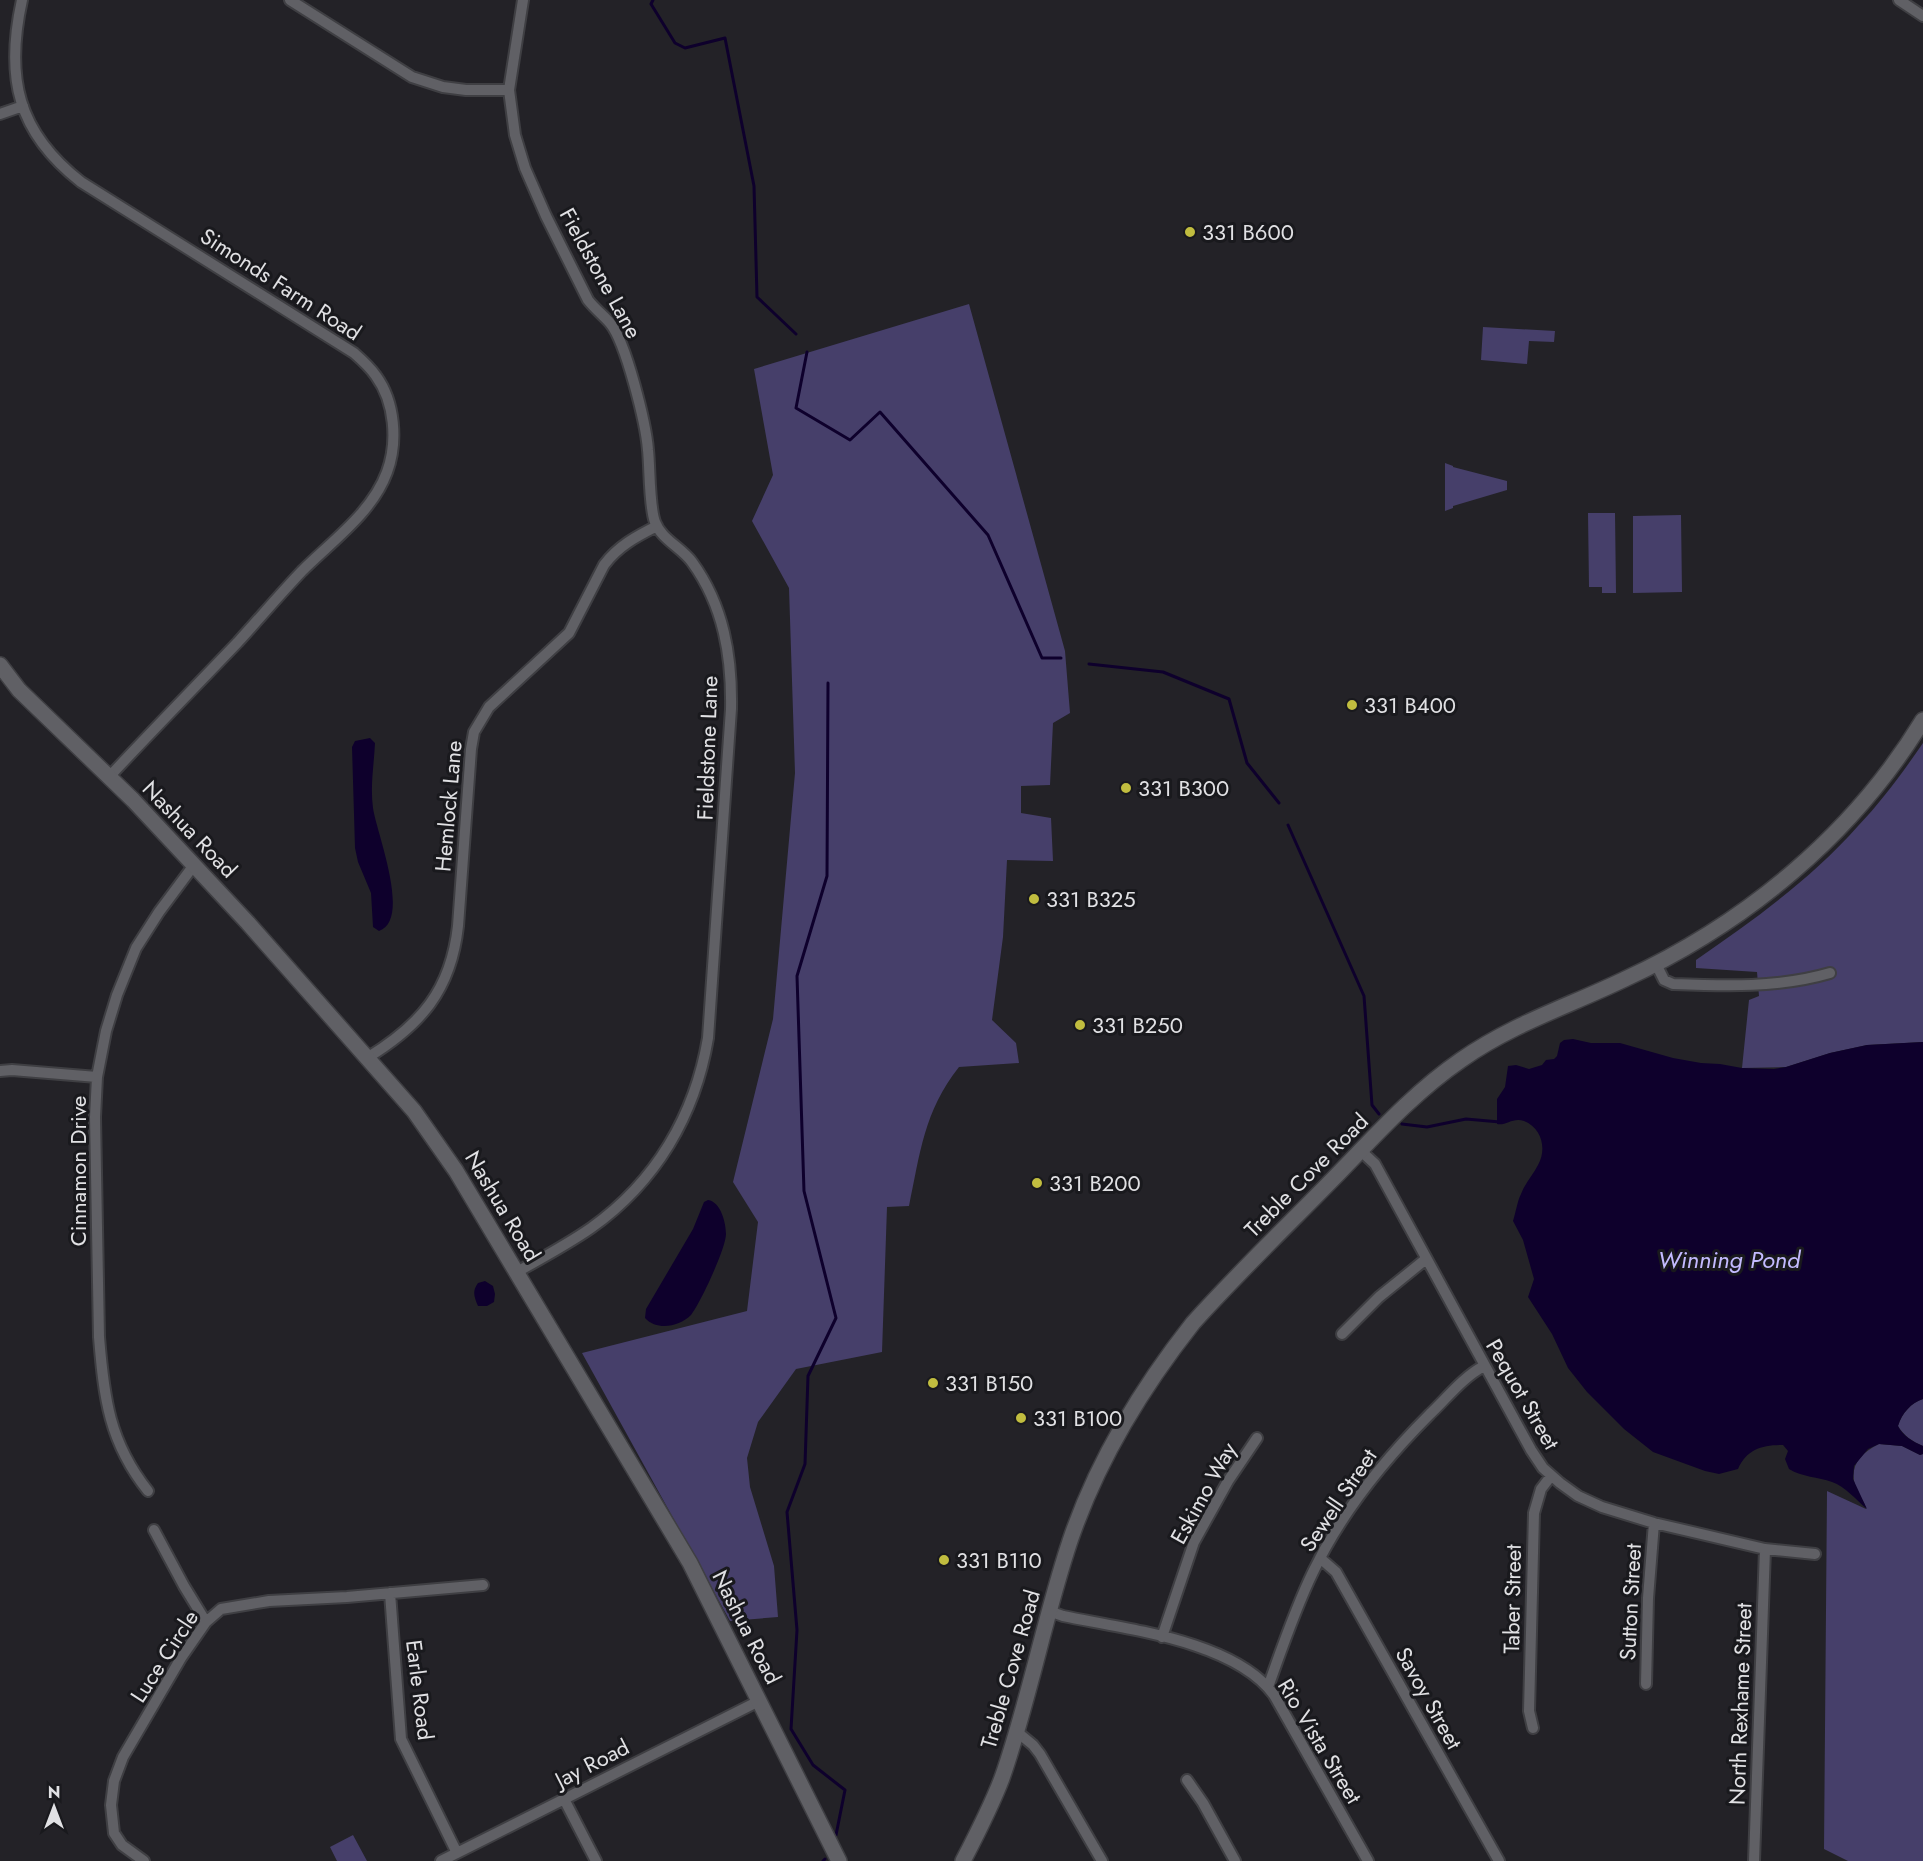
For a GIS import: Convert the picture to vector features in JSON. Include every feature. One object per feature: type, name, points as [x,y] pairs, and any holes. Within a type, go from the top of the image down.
[{"type":"main road","name":"Nashua Road","points":[[0,665],[19,690],[109,777],[249,923],[429,1130],[517,1272],[690,1563],[839,1861]]},
{"type":"main road","name":"Treble Cove Road","points":[[963,1861],[994,1797],[1016,1731],[1071,1540],[1097,1474],[1125,1420],[1179,1340],[1207,1307],[1427,1086],[1485,1044],[1529,1021],[1656,964],[1720,928],[1772,890],[1850,817],[1874,789],[1923,720]]},
{"type":"street","name":"Simonds Farm Road","points":[[22,0],[15,37],[16,82],[23,106],[36,135],[48,152],[81,182],[354,353],[380,382],[388,400],[392,419],[393,449],[388,469],[380,488],[366,508],[302,572],[109,777]]},
{"type":"street","points":[[290,0],[412,77],[443,87],[466,90],[508,90]]},
{"type":"street","name":"Fieldstone Lane","points":[[517,1272],[591,1228],[637,1188],[661,1158],[682,1124],[696,1091],[705,1057],[710,1019],[730,729],[731,678],[724,632],[714,600],[692,561],[657,526],[652,508],[647,437],[619,338],[611,324],[588,300],[529,177],[515,135],[508,90],[523,0]]},
{"type":"street","points":[[1899,0],[1923,16]]},
{"type":"street","points":[[0,114],[23,106]]},
{"type":"street","name":"Hemlock Lane","points":[[367,1058],[388,1045],[426,1009],[436,996],[450,969],[456,947],[471,749],[474,732],[483,714],[569,633],[610,556],[624,544],[657,526]]},
{"type":"street","name":"Cinnamon Drive","points":[[148,1491],[132,1471],[122,1452],[107,1401],[102,1369],[99,1337],[95,1117],[97,1077],[106,1031],[117,995],[136,948],[194,865]]},
{"type":"street","points":[[1656,964],[1664,980],[1673,984],[1761,985],[1814,978],[1830,973]]},
{"type":"street","points":[[0,1071],[97,1077]]},
{"type":"street","name":"Pequot Street","points":[[1361,1151],[1375,1164],[1537,1460],[1551,1476],[1568,1490],[1589,1502],[1654,1523],[1765,1549],[1815,1554]]},
{"type":"street","points":[[1342,1334],[1379,1297],[1426,1259]]},
{"type":"street","name":"Sewell Street","points":[[1268,1687],[1302,1596],[1320,1558],[1360,1496],[1401,1444],[1467,1378],[1484,1366]]},
{"type":"street","name":"Eskimo Way","points":[[1162,1637],[1194,1542],[1228,1481],[1257,1438]]},
{"type":"street","name":"Taber Street","points":[[1533,1728],[1529,1711],[1534,1513],[1541,1489],[1551,1476]]},
{"type":"street","name":"Sutton Street","points":[[1646,1684],[1647,1598],[1654,1523]]},
{"type":"street","points":[[154,1530],[206,1622]]},
{"type":"street","name":"North Rexhame Street","points":[[1754,1861],[1765,1549]]},
{"type":"street","name":"Savoy Street","points":[[1320,1558],[1336,1572],[1499,1861]]},
{"type":"street","name":"Luce Circle","points":[[144,1861],[122,1845],[114,1833],[111,1805],[114,1781],[123,1756],[181,1658],[206,1622],[221,1609],[259,1602],[483,1585]]},
{"type":"street","name":"Earle Road","points":[[390,1593],[401,1739],[457,1853]]},
{"type":"street","name":"Rio Vista Street","points":[[1049,1611],[1162,1637],[1235,1662],[1254,1673],[1268,1687],[1368,1861]]},
{"type":"street","name":"Jay Road","points":[[441,1861],[759,1701]]},
{"type":"street","points":[[1016,1731],[1026,1738],[1040,1754],[1102,1861]]},
{"type":"street","points":[[1187,1780],[1236,1861]]},
{"type":"street","points":[[564,1799],[596,1861]]},
{"type":"shaded area","points":[[969,304],[1065,651],[1070,713],[1053,723],[1050,785],[1021,786],[1021,813],[1051,818],[1053,861],[1007,860],[1003,937],[992,1020],[1016,1043],[1019,1063],[959,1067],[947,1083],[931,1117],[920,1151],[909,1206],[887,1207],[882,1352],[796,1369],[758,1422],[747,1458],[750,1487],[774,1566],[778,1617],[730,1621],[582,1353],[747,1311],[758,1222],[733,1182],[773,1019],[795,773],[789,588],[752,521],[773,475],[754,369]]},
{"type":"shaded area","points":[[1483,327],[1555,331],[1554,342],[1529,341],[1527,364],[1481,360]]},
{"type":"shaded area","points":[[1445,463],[1507,481],[1507,490],[1453,506],[1445,511]]},
{"type":"shaded area","points":[[1588,513],[1615,513],[1616,593],[1602,593],[1602,587],[1589,587]]},
{"type":"shaded area","points":[[1681,515],[1682,592],[1633,593],[1633,516]]},
{"type":"shaded area","points":[[1923,743],[1923,1042],[1867,1045],[1830,1053],[1786,1067],[1742,1068],[1749,1000],[1759,996],[1757,972],[1696,968],[1696,960],[1760,914],[1821,864],[1875,807]]},
{"type":"shaded area","points":[[1923,1399],[1923,1446],[1909,1438],[1898,1426],[1907,1409]]},
{"type":"shaded area","points":[[1879,1444],[1902,1446],[1920,1455],[1923,1454],[1923,1861],[1848,1861],[1824,1849],[1827,1491],[1866,1509],[1856,1487],[1854,1472],[1864,1453]]},
{"type":"shaded area","points":[[353,1835],[367,1861],[337,1861],[330,1847]]},
{"type":"water","points":[[370,738],[375,743],[373,808],[392,893],[392,910],[388,924],[379,931],[373,927],[371,893],[358,862],[355,848],[352,747],[355,741]]},
{"type":"water","name":"Winning Pond","points":[[1573,1039],[1591,1043],[1620,1043],[1673,1058],[1701,1063],[1774,1069],[1867,1045],[1923,1042],[1923,1399],[1908,1409],[1898,1426],[1908,1438],[1923,1446],[1923,1454],[1920,1455],[1902,1446],[1879,1444],[1868,1449],[1854,1466],[1853,1479],[1867,1509],[1837,1484],[1789,1469],[1785,1459],[1788,1451],[1783,1445],[1762,1447],[1746,1457],[1738,1469],[1719,1474],[1653,1452],[1624,1429],[1587,1392],[1568,1368],[1552,1334],[1528,1297],[1534,1279],[1523,1240],[1513,1221],[1518,1200],[1541,1159],[1541,1140],[1535,1129],[1524,1121],[1516,1120],[1497,1124],[1497,1099],[1505,1087],[1508,1066],[1516,1065],[1529,1069],[1542,1065],[1546,1060],[1557,1056],[1560,1043]]},
{"type":"water","points":[[708,1200],[719,1209],[725,1224],[725,1241],[717,1263],[691,1315],[674,1325],[656,1325],[645,1318],[646,1309],[693,1229],[704,1202]]},
{"type":"water","points":[[485,1281],[493,1286],[494,1302],[487,1306],[478,1306],[474,1291],[478,1283]]},
{"type":"waterway","points":[[653,0],[651,4],[675,43],[685,48],[725,38],[754,186],[757,297],[796,334]]},
{"type":"waterway","points":[[807,352],[796,408],[850,440],[880,412],[988,535],[1042,658],[1061,658]]},
{"type":"waterway","points":[[1089,664],[1163,672],[1229,699],[1247,763],[1279,803]]},
{"type":"waterway","points":[[828,683],[827,876],[797,976],[804,1191],[836,1318],[808,1376],[805,1464],[787,1512],[797,1630],[791,1729],[813,1765],[845,1790],[836,1835]]},
{"type":"waterway","points":[[1288,825],[1364,996],[1372,1105],[1379,1114]]},
{"type":"waterway","points":[[1402,1124],[1427,1127],[1466,1119],[1500,1122]]},
{"type":"place","name":"331 B600","points":[[1190,232]]},
{"type":"place","name":"331 B400","points":[[1352,705]]},
{"type":"place","name":"331 B300","points":[[1126,788]]},
{"type":"place","name":"331 B325","points":[[1034,899]]},
{"type":"place","name":"331 B250","points":[[1080,1025]]},
{"type":"place","name":"331 B200","points":[[1037,1183]]},
{"type":"place","name":"331 B150","points":[[933,1383]]},
{"type":"place","name":"331 B100","points":[[1021,1418]]},
{"type":"place","name":"331 B110","points":[[944,1560]]}]
